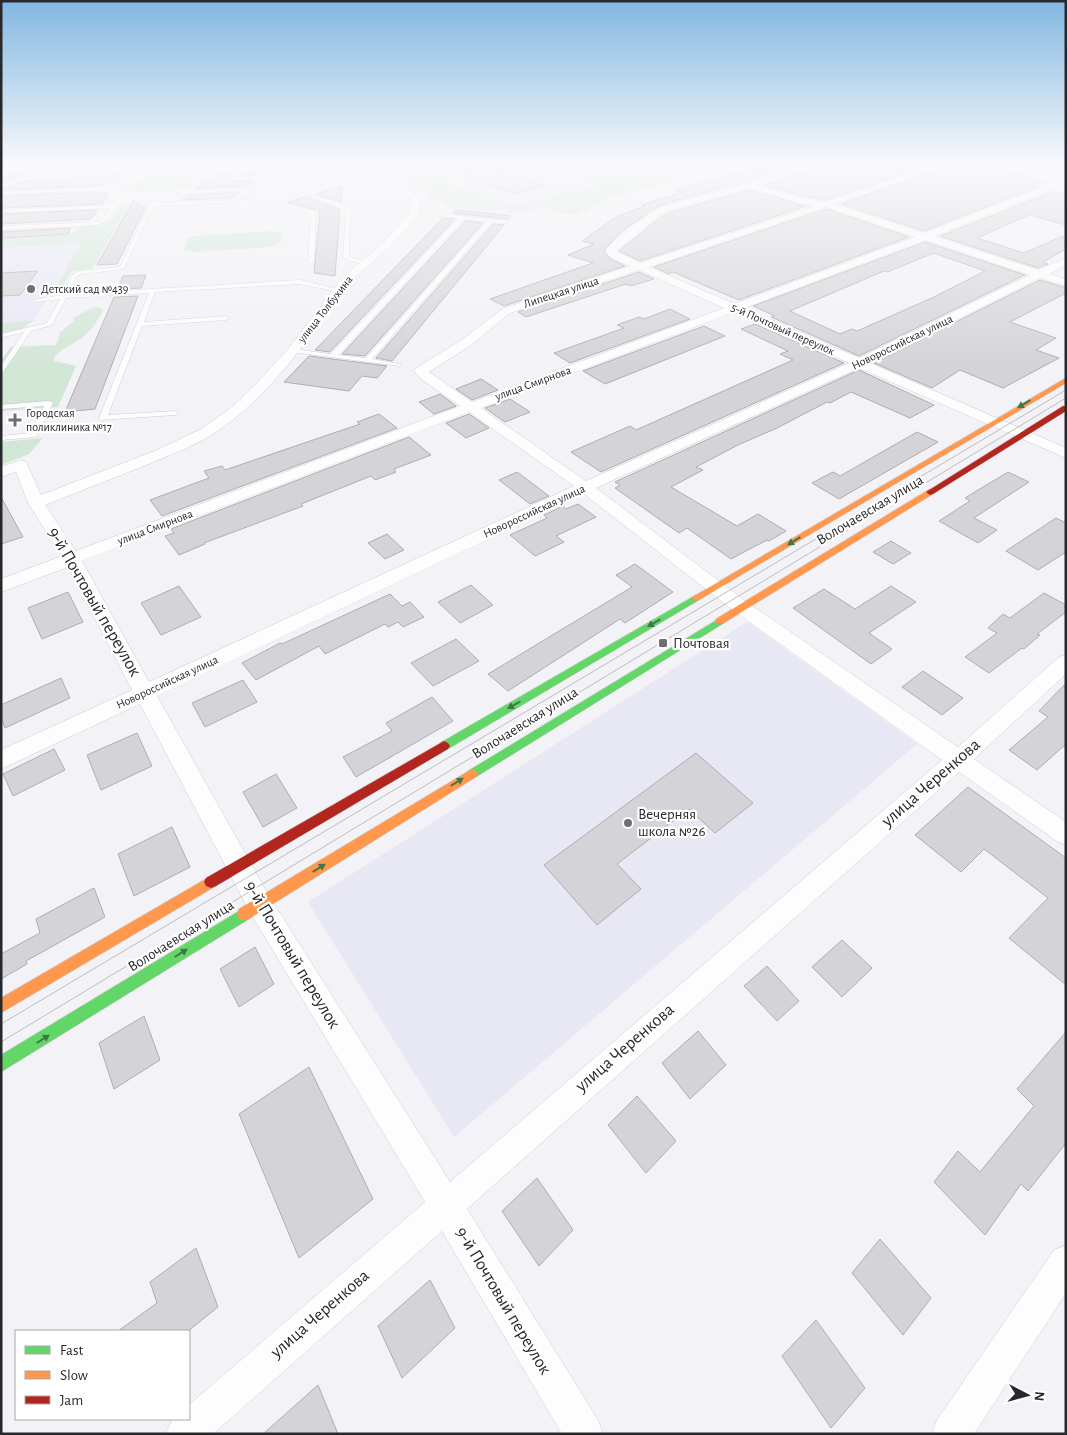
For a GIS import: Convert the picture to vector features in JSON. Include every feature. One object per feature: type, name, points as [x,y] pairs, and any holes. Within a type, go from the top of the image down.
[{"type":"main road","name":"Волочаевская улица","points":[[1,1006],[1066,380]]},
{"type":"main road","name":"Волочаевская улица","points":[[1,1064],[1066,408]]},
{"type":"street","name":"улица Толбухина","points":[[36,503],[162,453],[206,432],[236,411],[262,386],[293,351],[347,279],[386,246],[397,233]]},
{"type":"street","name":"5-й Почтовый переулок","points":[[631,233],[610,252],[615,256],[1066,454]]},
{"type":"street","name":"Липецкая улица","points":[[470,406],[421,371],[474,337],[506,311],[742,233]]},
{"type":"street","points":[[912,233],[1066,283]]},
{"type":"street","name":"улица Смирнова","points":[[1,586],[470,406],[934,233]]},
{"type":"street","name":"Новороссийская улица","points":[[1,760],[585,487],[860,364],[1066,261]]},
{"type":"street","points":[[470,406],[585,487],[741,607],[1066,835]]},
{"type":"street","name":"9-й Почтовый переулок","points":[[11,468],[72,559],[260,905],[445,1204],[584,1434]]},
{"type":"street","name":"улица Черенкова","points":[[184,1434],[445,1204],[958,760],[1066,662]]},
{"type":"street","points":[[951,1434],[1066,1262]]},
{"type":"lane","points":[[1,336],[28,331],[50,324],[74,276],[81,272],[122,268],[139,233]]},
{"type":"lane","points":[[312,262],[314,233]]},
{"type":"lane","points":[[347,233],[346,258],[366,263]]},
{"type":"lane","points":[[333,356],[448,233]]},
{"type":"lane","points":[[367,361],[480,233]]},
{"type":"lane","points":[[36,300],[65,296],[300,282],[339,290]]},
{"type":"lane","points":[[153,291],[102,418],[175,413]]},
{"type":"lane","points":[[141,324],[226,318]]},
{"type":"lane","points":[[1,371],[28,331]]},
{"type":"lane","points":[[293,351],[398,365]]},
{"type":"lane","points":[[1,407],[48,403],[33,436],[1,438]]},
{"type":"shaded area","points":[[82,243],[34,320],[1,323],[1,248]]},
{"type":"shaded area","name":"Вечерняя школа №26","points":[[747,622],[917,744],[454,1137],[308,902]]},
{"type":"green space","points":[[113,233],[93,268],[71,272],[58,294],[52,294],[81,243],[1,248],[1,238]]},
{"type":"green space","points":[[282,233],[281,243],[269,247],[195,252],[184,250],[187,239],[196,236]]},
{"type":"green space","points":[[94,307],[99,307],[103,310],[92,328],[54,357],[54,361],[76,366],[58,407],[1,411],[1,360],[11,347],[55,345],[60,332],[74,321],[73,318]]},
{"type":"green space","points":[[34,320],[18,332],[1,334],[1,323]]},
{"type":"green space","points":[[43,438],[29,454],[1,465],[1,442]]},
{"type":"building","points":[[1,233],[69,233],[68,234],[1,238]]},
{"type":"building","points":[[115,233],[133,233],[117,264],[97,265]]},
{"type":"building","points":[[318,233],[338,233],[335,276],[314,273]]},
{"type":"building","points":[[428,233],[442,233],[330,352],[315,350]]},
{"type":"building","points":[[454,233],[474,233],[365,356],[342,354]]},
{"type":"building","points":[[485,233],[497,233],[392,361],[376,358]]},
{"type":"building","points":[[593,233],[620,233],[604,250],[610,259],[625,266],[504,306],[490,299],[593,263],[568,255],[594,244],[582,241]]},
{"type":"building","points":[[641,233],[725,233],[640,261],[619,251]]},
{"type":"building","points":[[755,233],[897,233],[909,237],[739,300],[673,272],[669,274],[654,267]]},
{"type":"building","points":[[948,233],[988,233],[977,238],[1024,253],[1063,236],[1066,249],[1043,262],[1048,264],[1038,268],[940,236]]},
{"type":"building","points":[[925,242],[1025,275],[859,356],[771,317],[775,316],[753,306]],"holes":[[[934,253],[985,271],[934,297],[857,331],[852,329],[840,334],[790,311],[884,271],[887,272]]]},
{"type":"building","points":[[38,271],[20,295],[1,296],[1,273]]},
{"type":"building","points":[[639,272],[654,279],[631,286],[626,284],[526,317],[518,312]]},
{"type":"building","points":[[146,275],[141,288],[118,289],[123,276]]},
{"type":"building","points":[[1040,280],[1066,288],[1066,293],[1010,322],[1056,338],[1036,350],[1059,358],[1003,388],[960,370],[932,388],[874,363]]},
{"type":"building","points":[[138,296],[95,409],[65,412],[114,297]]},
{"type":"building","points":[[670,309],[690,319],[570,363],[554,353],[624,328],[617,325],[639,317],[644,319]]},
{"type":"building","points":[[755,324],[844,363],[601,472],[571,452],[630,426],[636,430],[793,360],[780,354],[788,351],[741,329]]},
{"type":"building","points":[[704,326],[725,336],[605,384],[583,371]]},
{"type":"building","points":[[309,356],[387,366],[377,378],[362,376],[349,391],[284,382]]},
{"type":"building","points":[[859,370],[934,405],[910,418],[851,392],[738,445],[696,467],[703,470],[671,487],[737,526],[758,514],[786,531],[769,541],[767,540],[731,559],[687,528],[679,533],[615,488],[620,485],[615,482]]},
{"type":"building","points":[[481,379],[498,390],[472,400],[456,389]]},
{"type":"building","points":[[440,394],[456,406],[434,414],[419,402]]},
{"type":"building","points":[[510,399],[530,412],[505,422],[485,408]]},
{"type":"building","points":[[379,414],[397,428],[162,516],[150,500],[209,478],[204,471],[222,466],[225,470],[360,424],[357,422]]},
{"type":"building","points":[[469,414],[489,428],[466,438],[446,423]]},
{"type":"building","points":[[917,432],[938,442],[839,499],[812,483],[833,472],[840,476]]},
{"type":"building","points":[[409,437],[431,455],[394,469],[396,472],[375,480],[371,476],[301,504],[303,506],[204,543],[179,555],[165,536],[174,533],[171,529]]},
{"type":"building","points":[[517,472],[549,496],[530,504],[499,480]]},
{"type":"building","points":[[1008,472],[1029,482],[974,518],[997,530],[978,543],[939,521],[970,501],[965,498]]},
{"type":"building","points":[[1,497],[23,537],[1,544]]},
{"type":"building","points":[[578,504],[596,517],[556,536],[564,542],[535,556],[510,535],[547,518],[544,515],[563,506],[566,509]]},
{"type":"building","points":[[1056,518],[1066,523],[1066,552],[1038,570],[1006,551]]},
{"type":"building","points":[[387,534],[404,550],[385,559],[368,543]]},
{"type":"building","points":[[891,541],[911,553],[893,564],[873,552]]},
{"type":"building","points":[[635,564],[673,592],[625,623],[620,619],[508,691],[488,674],[632,587],[616,575]]},
{"type":"building","points":[[471,585],[493,605],[460,623],[438,602]]},
{"type":"building","points":[[179,586],[201,617],[161,635],[141,603]]},
{"type":"building","points":[[891,586],[916,602],[869,633],[892,649],[871,664],[793,608],[824,589],[855,609]]},
{"type":"building","points":[[68,592],[83,622],[42,639],[28,608]]},
{"type":"building","points":[[1044,593],[1066,605],[1066,612],[1037,634],[1040,635],[1024,649],[1022,648],[989,673],[965,657],[997,633],[988,628],[1003,614],[1010,618]]},
{"type":"building","points":[[390,594],[402,606],[410,602],[424,617],[403,627],[398,622],[388,627],[385,624],[325,654],[319,646],[256,680],[242,663],[280,643],[282,644]]},
{"type":"building","points":[[456,639],[479,661],[433,686],[411,663]]},
{"type":"building","points":[[923,671],[963,698],[942,715],[902,687]]},
{"type":"building","points":[[61,678],[70,698],[5,728],[1,717],[1,705]]},
{"type":"building","points":[[243,680],[257,702],[205,727],[192,703]]},
{"type":"building","points":[[1066,683],[1066,744],[1037,770],[1009,750],[1048,717],[1039,711]]},
{"type":"building","points":[[432,697],[453,721],[356,777],[343,757],[392,731],[386,723]]},
{"type":"building","points":[[137,733],[152,766],[101,790],[87,755]]},
{"type":"building","points":[[54,749],[65,770],[13,796],[3,774]]},
{"type":"building","points":[[696,753],[753,803],[715,833],[689,809],[617,864],[641,889],[597,925],[544,865]]},
{"type":"building","points":[[276,774],[297,808],[263,827],[243,792]]},
{"type":"building","points":[[968,787],[1066,858],[1066,985],[1009,938],[1048,898],[984,849],[961,872],[915,835]]},
{"type":"building","points":[[172,827],[190,867],[134,896],[118,854]]},
{"type":"building","points":[[94,888],[105,917],[26,961],[27,964],[1,979],[1,954],[40,933],[36,919]]},
{"type":"building","points":[[842,940],[872,968],[842,997],[812,967]]},
{"type":"building","points":[[255,947],[274,984],[239,1007],[220,969]]},
{"type":"building","points":[[767,966],[799,1001],[777,1021],[744,986]]},
{"type":"building","points":[[144,1016],[160,1060],[114,1089],[99,1043]]},
{"type":"building","points":[[698,1031],[726,1065],[690,1099],[662,1063]]},
{"type":"building","points":[[1066,1032],[1066,1143],[1028,1191],[1021,1184],[985,1235],[934,1182],[958,1151],[980,1172],[1034,1106],[1017,1089]]},
{"type":"building","points":[[309,1067],[373,1199],[299,1258],[239,1114]]},
{"type":"building","points":[[637,1096],[676,1141],[646,1173],[608,1125]]},
{"type":"building","points":[[537,1178],[573,1230],[539,1266],[502,1211]]},
{"type":"building","points":[[880,1239],[931,1298],[903,1335],[852,1273]]},
{"type":"building","points":[[196,1248],[218,1307],[189,1330],[119,1330],[157,1303],[150,1282]]},
{"type":"building","points":[[430,1280],[455,1328],[402,1378],[378,1326]]},
{"type":"building","points":[[816,1320],[865,1388],[831,1428],[782,1356]]},
{"type":"building","points":[[318,1385],[338,1434],[263,1434]]},
{"type":"tram line","points":[[1,1024],[1066,390]]},
{"type":"tram line","points":[[1,1042],[1066,398]]},
{"type":"traffic: fast","points":[[444,746],[696,598]]},
{"type":"traffic: fast","points":[[472,774],[720,621]]},
{"type":"traffic: fast","points":[[1,1064],[244,914]]},
{"type":"traffic: slow","points":[[696,598],[1066,380]]},
{"type":"traffic: slow","points":[[720,621],[930,492]]},
{"type":"traffic: slow","points":[[244,914],[472,774]]},
{"type":"traffic: slow","points":[[1,1006],[211,882]]},
{"type":"traffic: jam","points":[[930,492],[1066,408]]},
{"type":"traffic: jam","points":[[211,882],[444,746]]},
{"type":"place","name":"Детский сад №439","points":[[31,289]]},
{"type":"place","name":"Городская поликлиника №17","points":[[15,420]]},
{"type":"place","name":"Почтовая","points":[[663,643]]},
{"type":"place","name":"Вечерняя школа №26","points":[[628,823]]}]
